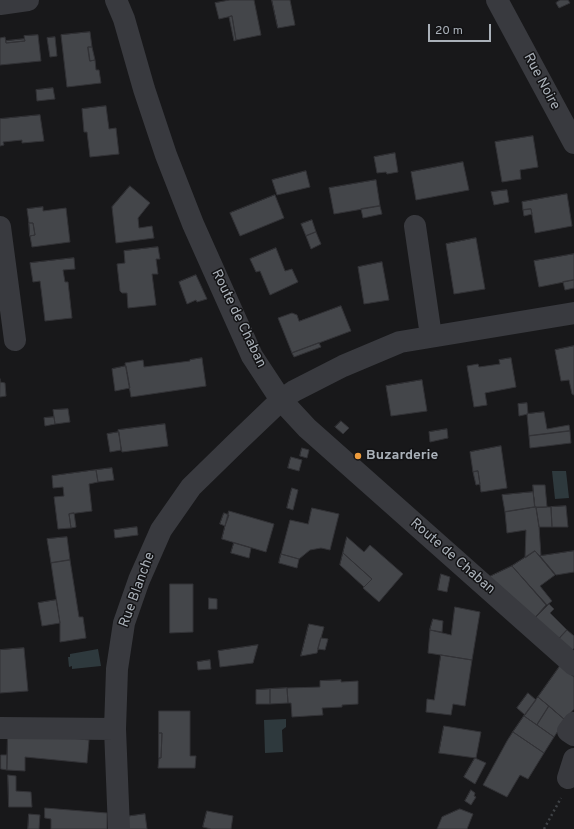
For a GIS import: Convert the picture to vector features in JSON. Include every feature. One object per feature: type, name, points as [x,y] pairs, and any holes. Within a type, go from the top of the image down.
[{"type":"street","points":[[0,4],[28,0]]},
{"type":"street","name":"Route de Chaban","points":[[116,0],[124,19],[144,88],[166,155],[193,224],[252,356],[282,400],[306,428],[574,665]]},
{"type":"street","name":"Rue Noire","points":[[497,0],[574,143]]},
{"type":"street","points":[[415,226],[431,336]]},
{"type":"street","points":[[0,227],[15,340]]},
{"type":"street","name":"Rue Blanche","points":[[119,829],[116,729],[117,669],[124,623],[139,580],[161,530],[191,487],[282,400],[294,391],[343,366],[400,342],[574,313]]},
{"type":"street","points":[[574,723],[568,731],[574,735]]},
{"type":"street","points":[[0,728],[116,729]]},
{"type":"path","points":[[544,829],[563,794],[571,768]]},
{"type":"shaded area","points":[[552,471],[566,471],[569,498],[555,499]]},
{"type":"shaded area","points":[[98,649],[101,666],[72,669],[72,666],[69,667],[68,657],[70,657],[70,654]]},
{"type":"shaded area","points":[[286,719],[286,727],[282,730],[283,752],[265,753],[264,720]]},
{"type":"building","points":[[230,0],[254,0],[261,35],[236,40],[232,16],[219,19],[215,3]]},
{"type":"building","points":[[272,0],[290,0],[295,25],[278,28]]},
{"type":"building","points":[[560,0],[568,0],[570,3],[559,8],[556,3]]},
{"type":"building","points":[[232,16],[236,40],[234,41],[229,17]]},
{"type":"building","points":[[90,32],[92,47],[88,47],[90,61],[95,60],[96,70],[99,70],[101,83],[67,87],[61,35]]},
{"type":"building","points":[[38,35],[41,61],[0,65],[0,38],[5,37],[6,43],[25,41],[24,36]]},
{"type":"building","points":[[55,37],[57,56],[50,57],[47,38]]},
{"type":"building","points":[[24,39],[25,41],[6,43],[6,41]]},
{"type":"building","points":[[88,47],[92,47],[95,60],[90,61]]},
{"type":"building","points":[[53,88],[55,99],[37,101],[36,90]]},
{"type":"building","points":[[106,106],[109,129],[116,128],[119,154],[90,157],[87,132],[84,132],[82,109]]},
{"type":"building","points":[[40,115],[44,141],[22,143],[22,140],[3,142],[4,145],[0,146],[0,119]]},
{"type":"building","points":[[533,136],[538,167],[520,170],[521,179],[502,182],[495,142]]},
{"type":"building","points":[[395,153],[398,172],[387,174],[386,172],[377,173],[374,157]]},
{"type":"building","points":[[463,162],[469,190],[416,200],[411,172]]},
{"type":"building","points":[[306,171],[310,187],[277,195],[272,180]]},
{"type":"building","points":[[376,180],[380,206],[334,214],[329,188]]},
{"type":"building","points":[[130,186],[150,203],[138,218],[139,228],[152,226],[154,238],[116,243],[112,207]]},
{"type":"building","points":[[507,190],[509,202],[494,205],[491,192]]},
{"type":"building","points":[[567,194],[572,226],[535,233],[531,209],[523,210],[522,202]]},
{"type":"building","points":[[275,195],[284,218],[240,236],[230,213]]},
{"type":"building","points":[[380,206],[382,214],[363,218],[361,209]]},
{"type":"building","points":[[43,207],[43,211],[66,208],[70,242],[32,247],[30,236],[35,235],[33,223],[29,223],[27,209]]},
{"type":"building","points":[[531,209],[532,214],[524,216],[523,210]]},
{"type":"building","points":[[312,220],[316,232],[306,236],[301,224]]},
{"type":"building","points":[[29,223],[33,223],[35,235],[30,236]]},
{"type":"building","points":[[316,232],[321,244],[311,249],[306,236]]},
{"type":"building","points":[[476,238],[485,289],[454,294],[446,244]]},
{"type":"building","points":[[158,247],[160,259],[156,259],[158,274],[152,274],[156,305],[128,308],[127,293],[122,293],[120,291],[117,264],[125,263],[124,251]]},
{"type":"building","points":[[276,248],[285,271],[292,269],[298,282],[270,295],[260,271],[256,272],[250,259]]},
{"type":"building","points":[[574,254],[574,280],[539,287],[534,261]]},
{"type":"building","points":[[74,258],[75,269],[63,270],[65,282],[68,282],[72,318],[45,321],[40,281],[33,282],[30,263]]},
{"type":"building","points":[[382,262],[389,300],[364,304],[358,267]]},
{"type":"building","points":[[196,275],[207,299],[197,302],[196,300],[187,304],[179,282]]},
{"type":"building","points":[[574,280],[574,288],[565,290],[563,282]]},
{"type":"building","points":[[341,306],[351,331],[292,353],[278,318],[292,313],[297,315],[299,321]]},
{"type":"building","points":[[319,343],[321,347],[294,357],[292,353]]},
{"type":"building","points":[[574,346],[574,395],[572,394],[569,380],[561,381],[555,350]]},
{"type":"building","points":[[202,358],[206,386],[131,397],[125,363],[143,360],[144,367]]},
{"type":"building","points":[[511,358],[516,387],[485,393],[487,405],[474,407],[467,366],[478,364],[479,367],[500,364],[499,360]]},
{"type":"building","points":[[126,366],[130,388],[115,391],[112,369]]},
{"type":"building","points":[[422,380],[427,411],[391,416],[386,386]]},
{"type":"building","points":[[0,382],[5,383],[6,396],[0,397]]},
{"type":"building","points":[[527,403],[528,414],[519,416],[518,404]]},
{"type":"building","points":[[68,409],[70,422],[55,424],[53,410]]},
{"type":"building","points":[[544,412],[547,429],[569,425],[570,431],[529,436],[527,414]]},
{"type":"building","points":[[54,417],[55,424],[45,426],[44,418]]},
{"type":"building","points":[[341,421],[349,428],[343,434],[335,427]]},
{"type":"building","points":[[165,424],[168,446],[122,452],[118,430]]},
{"type":"building","points":[[447,429],[448,438],[430,442],[429,432]]},
{"type":"building","points":[[570,431],[571,443],[530,448],[529,436]]},
{"type":"building","points":[[119,432],[121,450],[110,452],[107,434]]},
{"type":"building","points":[[501,446],[507,488],[481,492],[478,471],[473,472],[470,452]]},
{"type":"building","points":[[302,448],[309,450],[307,458],[300,456]]},
{"type":"building","points":[[291,457],[302,460],[299,471],[288,468]]},
{"type":"building","points":[[112,468],[114,480],[98,482],[96,470]]},
{"type":"building","points":[[96,470],[98,482],[89,484],[92,511],[69,514],[71,528],[58,529],[54,497],[64,496],[63,487],[53,488],[52,476]]},
{"type":"building","points":[[478,471],[480,484],[476,485],[473,472]]},
{"type":"building","points":[[533,485],[545,485],[547,507],[535,507]]},
{"type":"building","points":[[292,488],[298,490],[293,510],[287,508]]},
{"type":"building","points":[[533,492],[535,507],[505,512],[502,495]]},
{"type":"building","points":[[566,506],[568,527],[552,527],[551,507]]},
{"type":"building","points":[[536,507],[541,556],[535,551],[525,558],[526,530],[507,533],[505,512]]},
{"type":"building","points":[[551,507],[552,527],[539,527],[536,508]]},
{"type":"building","points":[[312,508],[339,514],[330,550],[321,548],[310,550],[299,559],[281,554],[290,520],[308,524]]},
{"type":"building","points":[[229,511],[274,524],[266,552],[222,539]]},
{"type":"building","points":[[74,513],[76,527],[71,528],[69,514]]},
{"type":"building","points":[[224,513],[229,515],[225,526],[220,524]]},
{"type":"building","points":[[137,527],[138,535],[115,538],[114,530]]},
{"type":"building","points":[[67,537],[70,560],[51,563],[47,539]]},
{"type":"building","points":[[347,537],[364,552],[370,545],[403,574],[379,602],[363,588],[372,579],[343,553]]},
{"type":"building","points":[[234,543],[251,548],[249,558],[231,553]]},
{"type":"building","points":[[535,551],[555,575],[540,586],[552,601],[547,605],[512,566]]},
{"type":"building","points":[[574,551],[574,572],[556,575],[540,556]]},
{"type":"building","points":[[343,553],[372,579],[364,587],[340,565]]},
{"type":"building","points":[[281,554],[299,559],[297,568],[279,563]]},
{"type":"building","points":[[70,560],[79,617],[83,617],[86,638],[60,642],[60,623],[51,563]]},
{"type":"building","points":[[512,566],[546,605],[532,621],[487,578]]},
{"type":"building","points":[[441,574],[450,577],[447,592],[438,590]]},
{"type":"building","points":[[170,584],[193,584],[193,632],[170,633]]},
{"type":"building","points":[[209,598],[217,599],[217,609],[209,609]]},
{"type":"building","points":[[56,600],[60,623],[42,626],[38,603]]},
{"type":"building","points":[[549,604],[554,609],[550,613],[567,630],[556,642],[532,621]]},
{"type":"building","points":[[455,607],[480,612],[472,660],[428,653],[430,630],[451,635]]},
{"type":"building","points":[[433,619],[443,621],[442,632],[430,630]]},
{"type":"building","points":[[309,624],[324,627],[317,653],[301,656]]},
{"type":"building","points":[[567,630],[574,636],[574,648],[569,654],[556,642]]},
{"type":"building","points":[[321,638],[328,639],[325,650],[318,649]]},
{"type":"building","points":[[258,645],[253,663],[220,667],[218,651]]},
{"type":"building","points":[[24,648],[28,691],[0,693],[0,650]]},
{"type":"building","points":[[441,655],[472,660],[465,706],[453,704],[451,715],[426,712],[427,699],[434,700]]},
{"type":"building","points":[[210,660],[211,669],[198,670],[197,662]]},
{"type":"building","points":[[560,666],[574,677],[574,709],[565,720],[538,697]]},
{"type":"building","points":[[341,680],[341,682],[358,681],[358,704],[342,705],[342,707],[322,708],[323,715],[292,717],[291,703],[288,703],[287,688],[320,687],[320,681]]},
{"type":"building","points":[[287,688],[288,703],[270,704],[270,689]]},
{"type":"building","points":[[270,689],[270,704],[256,704],[256,690]]},
{"type":"building","points":[[528,693],[536,700],[525,715],[517,708]]},
{"type":"building","points":[[538,697],[549,706],[537,725],[524,716]]},
{"type":"building","points":[[549,706],[565,720],[554,737],[537,725]]},
{"type":"building","points":[[159,711],[190,711],[190,756],[196,756],[195,768],[158,768],[159,758],[161,758],[162,733],[159,733]]},
{"type":"building","points":[[524,716],[554,737],[544,753],[513,732]]},
{"type":"building","points":[[444,726],[481,732],[476,758],[439,753]]},
{"type":"building","points":[[513,732],[544,753],[528,779],[520,775],[507,797],[483,785]]},
{"type":"building","points":[[8,733],[35,734],[89,740],[87,763],[25,757],[25,771],[7,770]]},
{"type":"building","points":[[159,733],[162,733],[161,758],[159,758]]},
{"type":"building","points":[[1,755],[7,755],[7,770],[1,769]]},
{"type":"building","points":[[475,758],[486,763],[475,784],[464,777]]},
{"type":"building","points":[[8,775],[16,776],[16,791],[31,792],[32,807],[9,807]]},
{"type":"building","points":[[471,790],[475,793],[474,796],[476,797],[471,805],[465,801]]},
{"type":"building","points":[[45,808],[107,813],[107,829],[51,829],[51,819],[45,818]]},
{"type":"building","points":[[460,809],[473,814],[467,829],[437,829],[442,817]]},
{"type":"building","points":[[207,811],[233,816],[231,829],[211,829],[203,827]]},
{"type":"building","points":[[29,814],[40,815],[39,829],[28,829]]},
{"type":"building","points":[[145,814],[147,829],[125,829],[124,817]]},
{"type":"place","name":"Buzarderie","points":[[358,456]]}]
